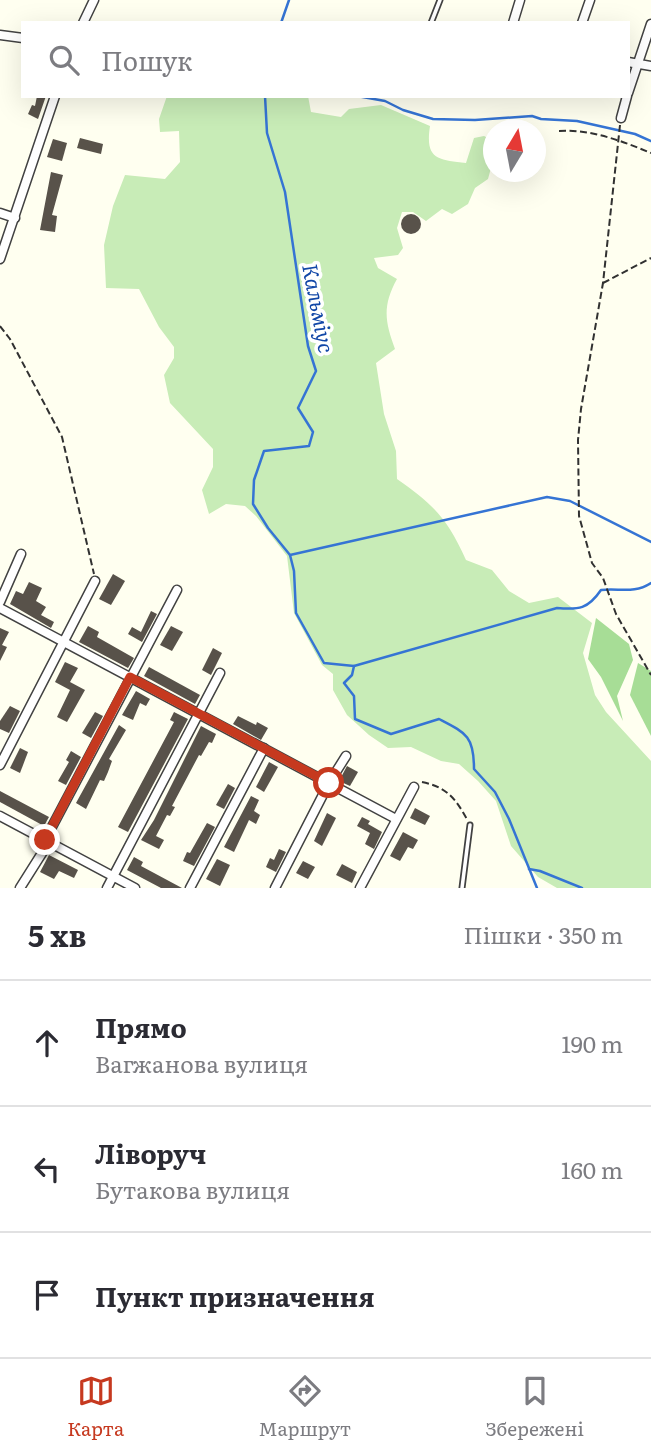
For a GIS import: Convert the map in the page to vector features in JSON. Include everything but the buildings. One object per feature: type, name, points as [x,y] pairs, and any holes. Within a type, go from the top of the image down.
[{"type":"street","points":[[84,21],[94,0]]},
{"type":"street","points":[[514,21],[520,0]]},
{"type":"street","points":[[583,21],[590,0]]},
{"type":"street","points":[[630,82],[633,62],[651,24]]},
{"type":"street","points":[[0,35],[21,38]]},
{"type":"street","points":[[633,62],[651,66]]},
{"type":"street","points":[[0,259],[54,98]]},
{"type":"street","points":[[621,118],[627,98]]},
{"type":"street","points":[[0,212],[15,218]]},
{"type":"street","points":[[0,602],[21,554]]},
{"type":"street","points":[[0,765],[95,581]]},
{"type":"street","points":[[20,888],[177,590]]},
{"type":"street","points":[[0,608],[396,819]]},
{"type":"street","points":[[107,888],[220,673]]},
{"type":"street","points":[[190,888],[264,748]]},
{"type":"street","points":[[275,888],[329,783],[346,756]]},
{"type":"street","points":[[360,888],[414,787]]},
{"type":"street","points":[[0,816],[135,888]]},
{"type":"lane","points":[[432,21],[440,0]]},
{"type":"lane","points":[[462,888],[470,825]]},
{"type":"path","points":[[619,130],[603,283],[581,409],[578,440],[579,516],[592,564],[603,578],[616,614],[651,674]]},
{"type":"path","points":[[559,131],[618,139],[651,153]]},
{"type":"path","points":[[603,283],[651,258]]},
{"type":"path","points":[[0,326],[10,339],[62,437],[95,581]]},
{"type":"path","points":[[414,787],[422,782],[454,796],[470,825]]},
{"type":"green space","points":[[166,98],[308,98],[311,112],[341,117],[349,109],[381,105],[430,126],[429,145],[435,156],[441,159],[466,163],[474,138],[483,136],[484,182],[475,188],[468,204],[452,214],[442,209],[426,221],[413,212],[402,212],[397,228],[403,248],[398,255],[374,258],[378,268],[397,279],[387,306],[389,330],[395,349],[376,363],[384,414],[396,451],[397,479],[421,497],[446,523],[466,560],[492,570],[509,591],[529,603],[558,597],[592,623],[583,653],[595,695],[606,712],[651,761],[651,888],[557,888],[538,877],[511,846],[496,801],[459,764],[441,761],[411,747],[388,748],[369,735],[347,715],[333,690],[333,674],[322,665],[294,613],[287,556],[245,506],[226,504],[209,514],[202,490],[213,467],[213,449],[170,403],[164,375],[174,358],[174,347],[159,327],[139,289],[106,288],[104,245],[113,206],[125,175],[165,179],[180,162],[179,131],[160,132],[159,119]]},
{"type":"green space","points":[[596,618],[629,644],[633,660],[617,696],[623,721],[601,677],[588,659]]},
{"type":"green space","points":[[638,663],[651,671],[651,736],[630,695]]},
{"type":"waterway","name":"Кальміус","points":[[282,21],[289,0]]},
{"type":"waterway","name":"Кальміус","points":[[265,98],[267,133],[285,192],[308,346],[316,371],[298,408],[313,432],[309,446],[264,451],[254,480],[253,504],[290,555],[294,571],[296,613],[324,663],[354,666],[352,675],[344,683],[354,696],[355,719],[391,734],[439,719],[462,732],[470,742],[474,769],[495,792],[537,888]]},
{"type":"waterway","points":[[368,98],[385,101],[403,110],[433,119],[475,120],[532,116],[577,121],[635,134],[651,141]]},
{"type":"waterway","points":[[290,555],[547,497],[570,501],[651,542]]},
{"type":"waterway","points":[[354,666],[557,608],[582,607],[592,601],[601,590],[633,590],[651,583]]},
{"type":"waterway","points":[[529,869],[582,888]]},
{"type":"route","points":[[45,840],[130,677],[329,783]]}]
